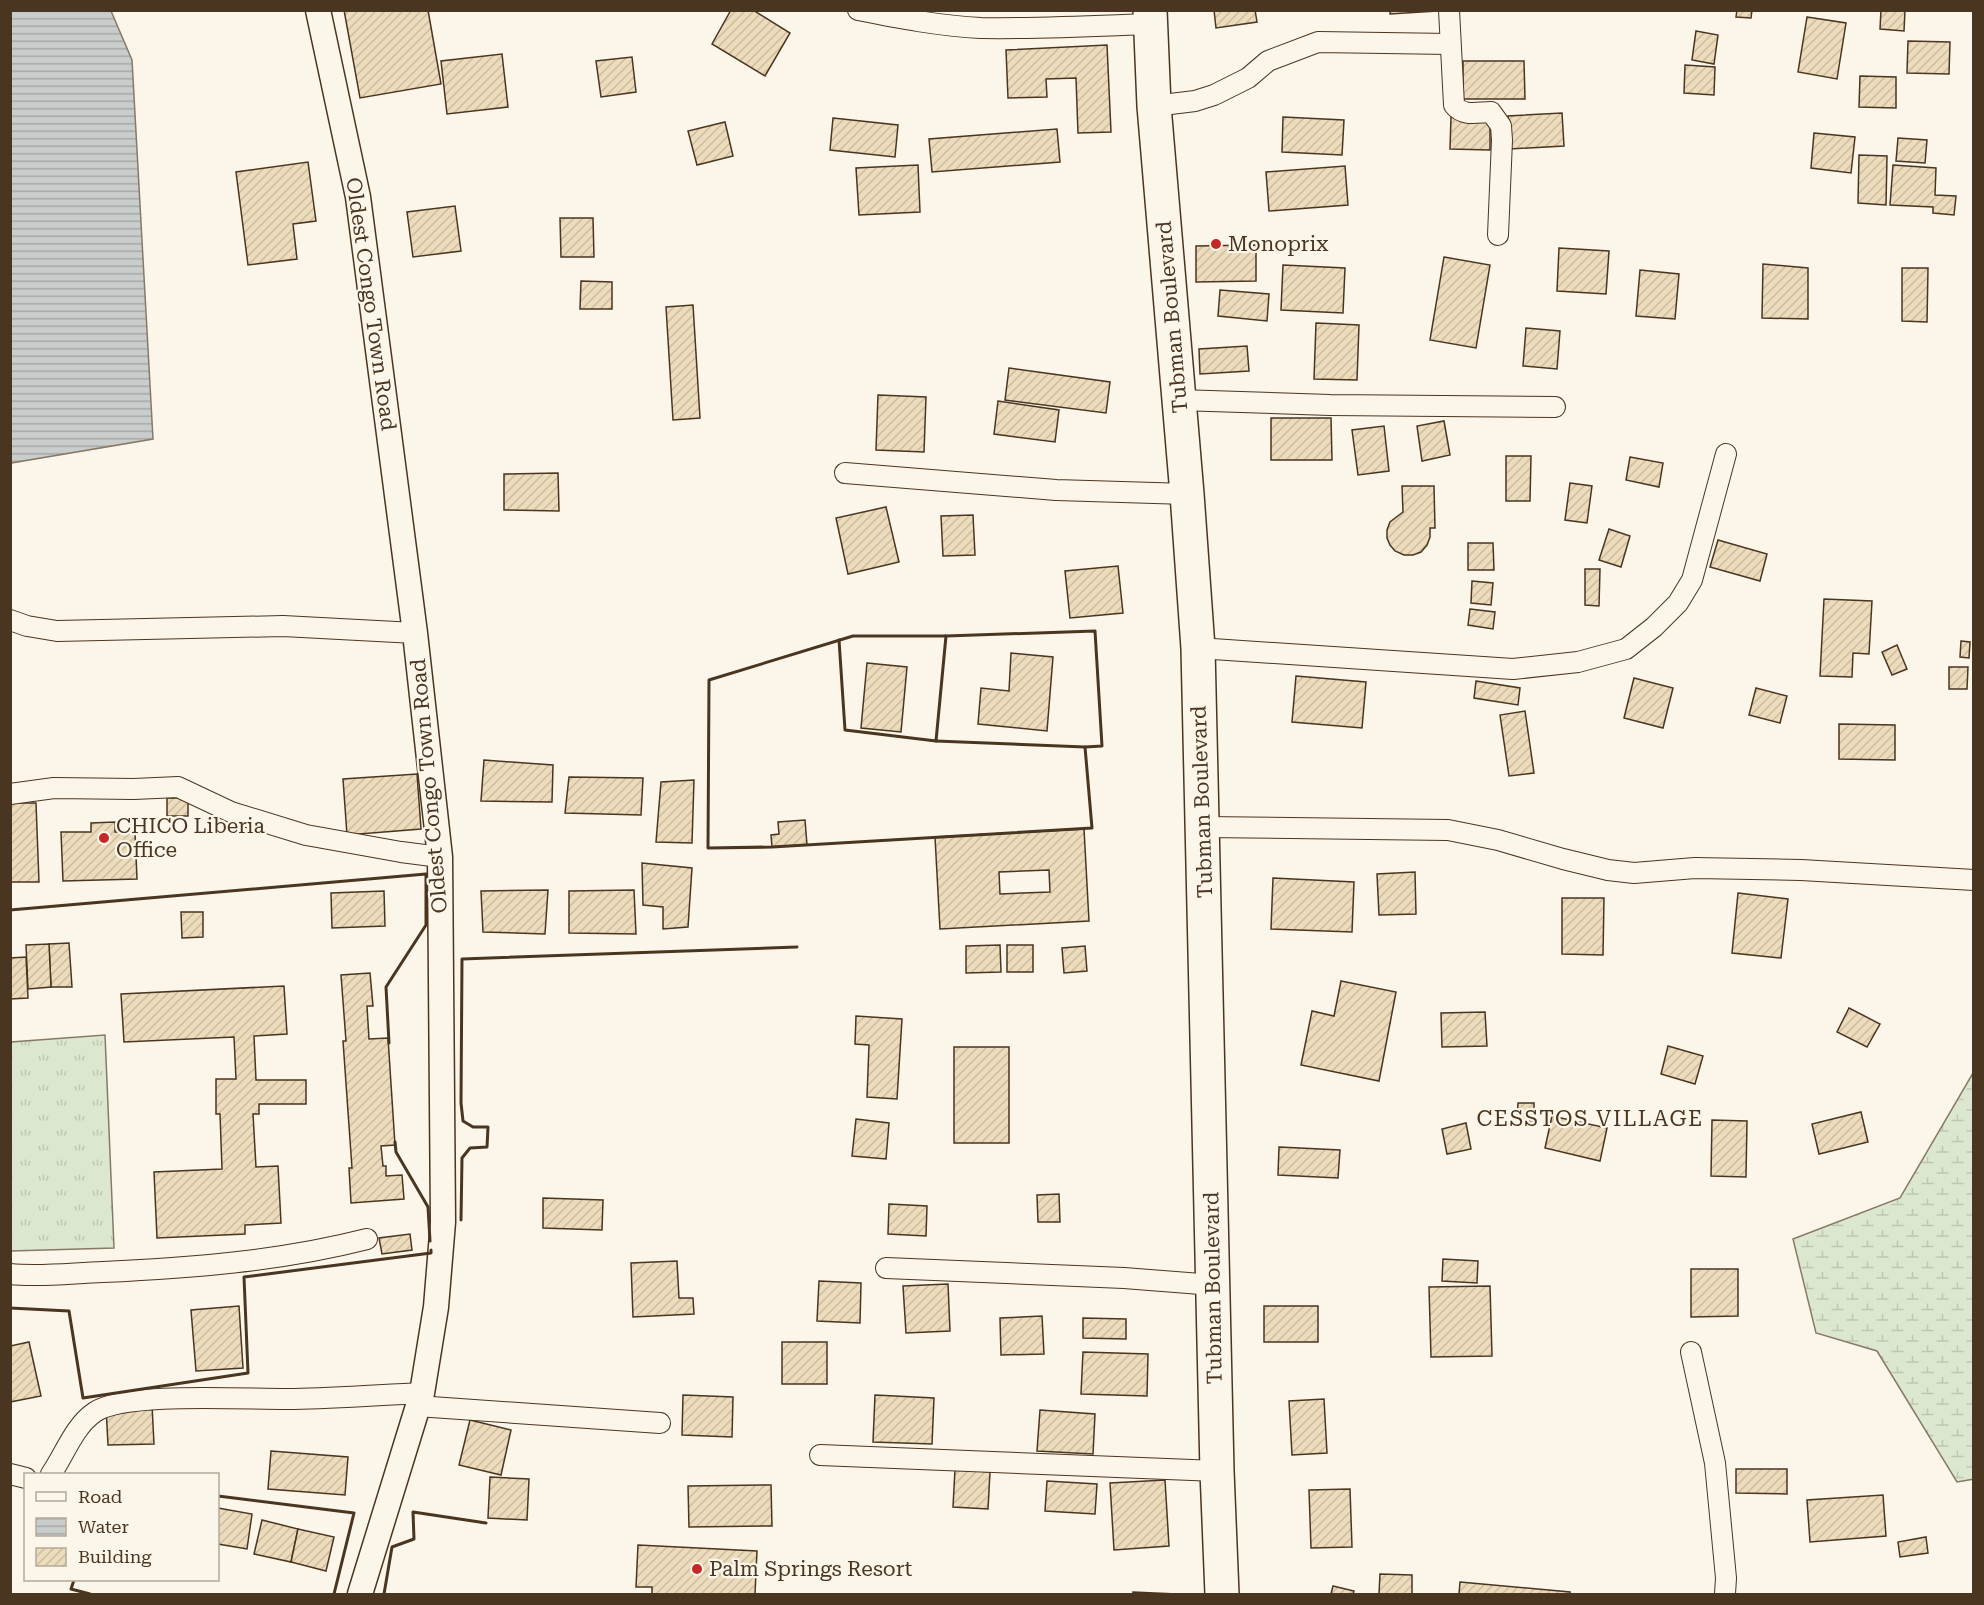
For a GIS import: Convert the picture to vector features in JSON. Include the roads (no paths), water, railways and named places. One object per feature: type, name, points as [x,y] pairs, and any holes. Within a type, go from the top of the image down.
[{"type":"highway","name":"Tubman Boulevard","points":[[1151,17],[1155,106],[1198,648],[1217,1471],[1222,1594]]},
{"type":"street","name":"Oldest Congo Town Road","points":[[318,10],[358,197],[415,633],[440,856],[443,1222],[436,1307],[419,1399],[360,1594]]},
{"type":"street","points":[[858,10],[910,20],[979,28],[1070,28],[1151,17]]},
{"type":"street","points":[[1449,10],[1454,105],[1459,111],[1466,113],[1491,112],[1501,126],[1498,235]]},
{"type":"street","points":[[1155,106],[1195,101],[1215,95],[1248,78],[1268,61],[1318,42],[1450,44]]},
{"type":"street","points":[[1179,400],[1330,405],[1555,406]]},
{"type":"street","points":[[1198,648],[1513,669],[1578,662],[1626,649],[1654,627],[1678,603],[1692,580],[1726,454]]},
{"type":"street","points":[[844,473],[1056,490],[1187,494]]},
{"type":"street","points":[[10,620],[27,626],[57,631],[283,626],[415,633]]},
{"type":"street","points":[[10,794],[54,788],[178,787],[231,812],[306,835],[390,850],[440,856]]},
{"type":"street","points":[[1203,827],[1448,830],[1498,840],[1596,867],[1634,873],[1695,868],[1801,870],[1974,880]]},
{"type":"street","points":[[10,1274],[133,1270],[257,1260],[326,1250],[367,1239]]},
{"type":"street","points":[[886,1268],[1124,1278],[1214,1285]]},
{"type":"street","points":[[1690,1352],[1715,1463],[1726,1578],[1725,1594]]},
{"type":"street","points":[[52,1473],[72,1438],[87,1419],[107,1405],[131,1401],[191,1398],[419,1399],[660,1423]]},
{"type":"street","points":[[820,1455],[1217,1471]]},
{"type":"water","points":[[11,10],[111,11],[132,60],[153,439],[11,463]]},
{"type":"place","name":"Monoprix","points":[[1216,244]]},
{"type":"place","name":"CHICO Liberia Office","points":[[104,838]]},
{"type":"place","name":"Palm Springs Resort","points":[[697,1569]]},
{"type":"district","name":"CESSTOS VILLAGE","points":[[1590,1118]]}]
